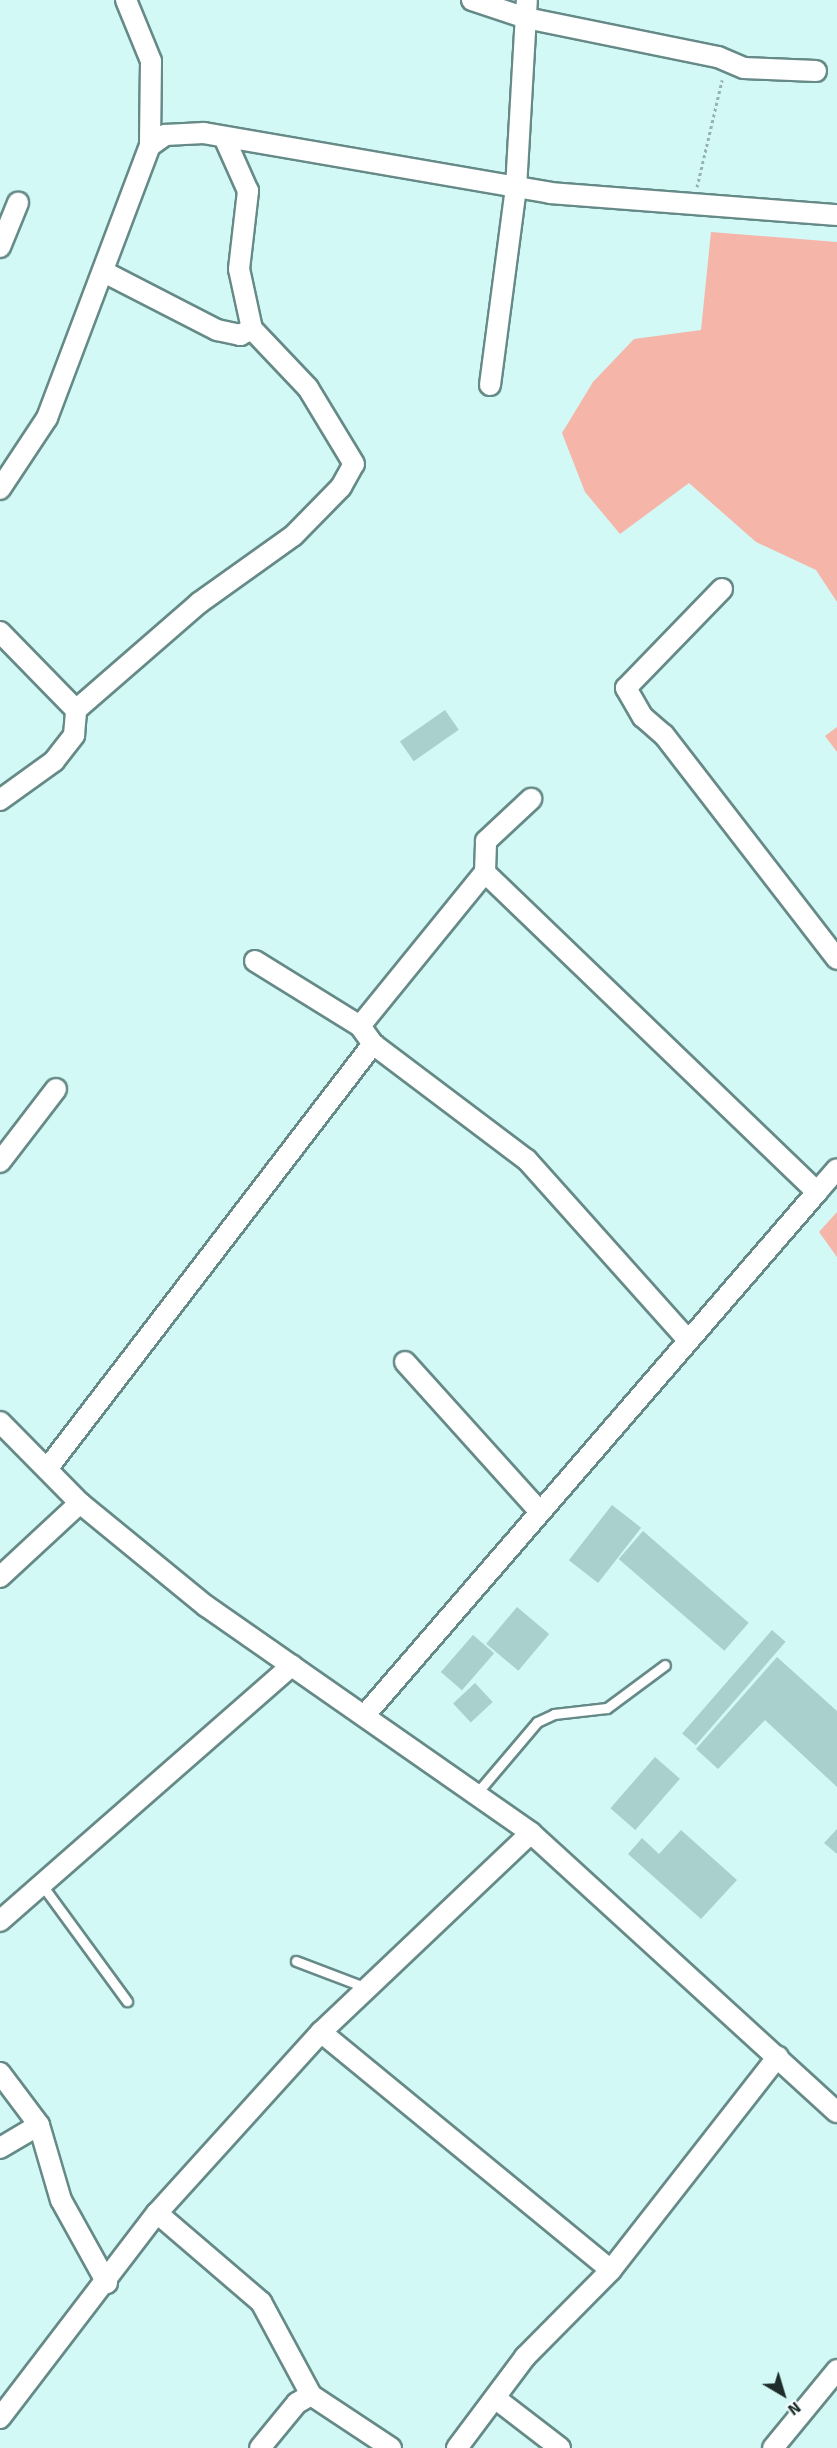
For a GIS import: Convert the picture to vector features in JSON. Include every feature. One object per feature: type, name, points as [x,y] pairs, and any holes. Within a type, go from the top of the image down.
[{"type":"street","points":[[0,489],[47,418],[106,273],[150,146],[151,61],[126,0]]},
{"type":"street","points":[[472,0],[526,9],[728,61],[744,69],[816,71]]},
{"type":"street","points":[[490,386],[516,188],[526,9]]},
{"type":"street","points":[[150,146],[165,135],[182,133],[224,138],[516,188],[837,215]]},
{"type":"street","points":[[0,800],[54,761],[74,735],[76,710],[199,603],[293,536],[341,487],[354,464],[308,388],[252,329],[239,269],[248,191],[224,138]]},
{"type":"street","points":[[0,247],[18,203]]},
{"type":"street","points":[[106,273],[217,330],[240,335],[252,329]]},
{"type":"street","points":[[722,589],[626,688],[643,717],[664,735],[837,959]]},
{"type":"street","points":[[0,632],[76,710]]},
{"type":"street","points":[[360,1026],[485,872],[486,841],[531,799]]},
{"type":"street","points":[[485,872],[817,1192]]},
{"type":"street","points":[[255,962],[360,1026],[373,1044],[527,1160],[687,1339]]},
{"type":"street","points":[[47,1469],[373,1044]]},
{"type":"street","points":[[0,1162],[56,1089]]},
{"type":"street","points":[[365,1715],[539,1510],[837,1169]]},
{"type":"street","points":[[405,1362],[539,1510]]},
{"type":"street","points":[[0,1422],[80,1503],[206,1606],[531,1833],[837,2112]]},
{"type":"street","points":[[0,1577],[80,1503]]},
{"type":"street","points":[[1,1919],[292,1665]]},
{"type":"street","points":[[0,2418],[107,2283],[158,2213],[321,2032],[531,1833]]},
{"type":"street","points":[[321,2032],[611,2270]]},
{"type":"street","points":[[457,2448],[525,2357],[611,2270],[778,2056]]},
{"type":"street","points":[[0,2073],[39,2125],[61,2200],[107,2283]]},
{"type":"street","points":[[0,2148],[39,2125]]},
{"type":"street","points":[[158,2213],[261,2302],[311,2395],[392,2448]]},
{"type":"street","points":[[773,2448],[837,2370]]},
{"type":"street","points":[[260,2448],[297,2403],[311,2395]]},
{"type":"street","points":[[495,2398],[560,2448]]},
{"type":"lane","points":[[476,1794],[537,1722],[554,1714],[607,1708],[665,1665]]},
{"type":"lane","points":[[42,1885],[127,2001]]},
{"type":"lane","points":[[296,1961],[367,1989]]},
{"type":"path","points":[[694,203],[728,61]]},
{"type":"shaded area","points":[[711,232],[837,242],[837,602],[816,570],[756,542],[689,483],[620,534],[585,492],[562,433],[593,382],[634,339],[701,330]]},
{"type":"shaded area","points":[[837,727],[837,752],[825,736]]},
{"type":"shaded area","points":[[837,1212],[837,1257],[819,1232]]},
{"type":"building","points":[[445,710],[459,730],[414,761],[400,742]]},
{"type":"building","points":[[612,1505],[641,1528],[598,1583],[569,1560]]},
{"type":"building","points":[[643,1531],[749,1623],[724,1651],[619,1559]]},
{"type":"building","points":[[517,1607],[549,1634],[518,1671],[486,1644]]},
{"type":"building","points":[[772,1630],[786,1642],[696,1745],[682,1733]]},
{"type":"building","points":[[473,1635],[494,1653],[462,1690],[441,1672]]},
{"type":"building","points":[[777,1657],[837,1711],[837,1787],[765,1720],[718,1769],[696,1749]]},
{"type":"building","points":[[475,1683],[493,1702],[471,1722],[453,1703]]},
{"type":"building","points":[[655,1757],[680,1779],[635,1830],[610,1808]]},
{"type":"building","points":[[837,1829],[837,1854],[824,1843]]},
{"type":"building","points":[[681,1830],[737,1880],[701,1919],[628,1854],[642,1838],[659,1854]]}]
